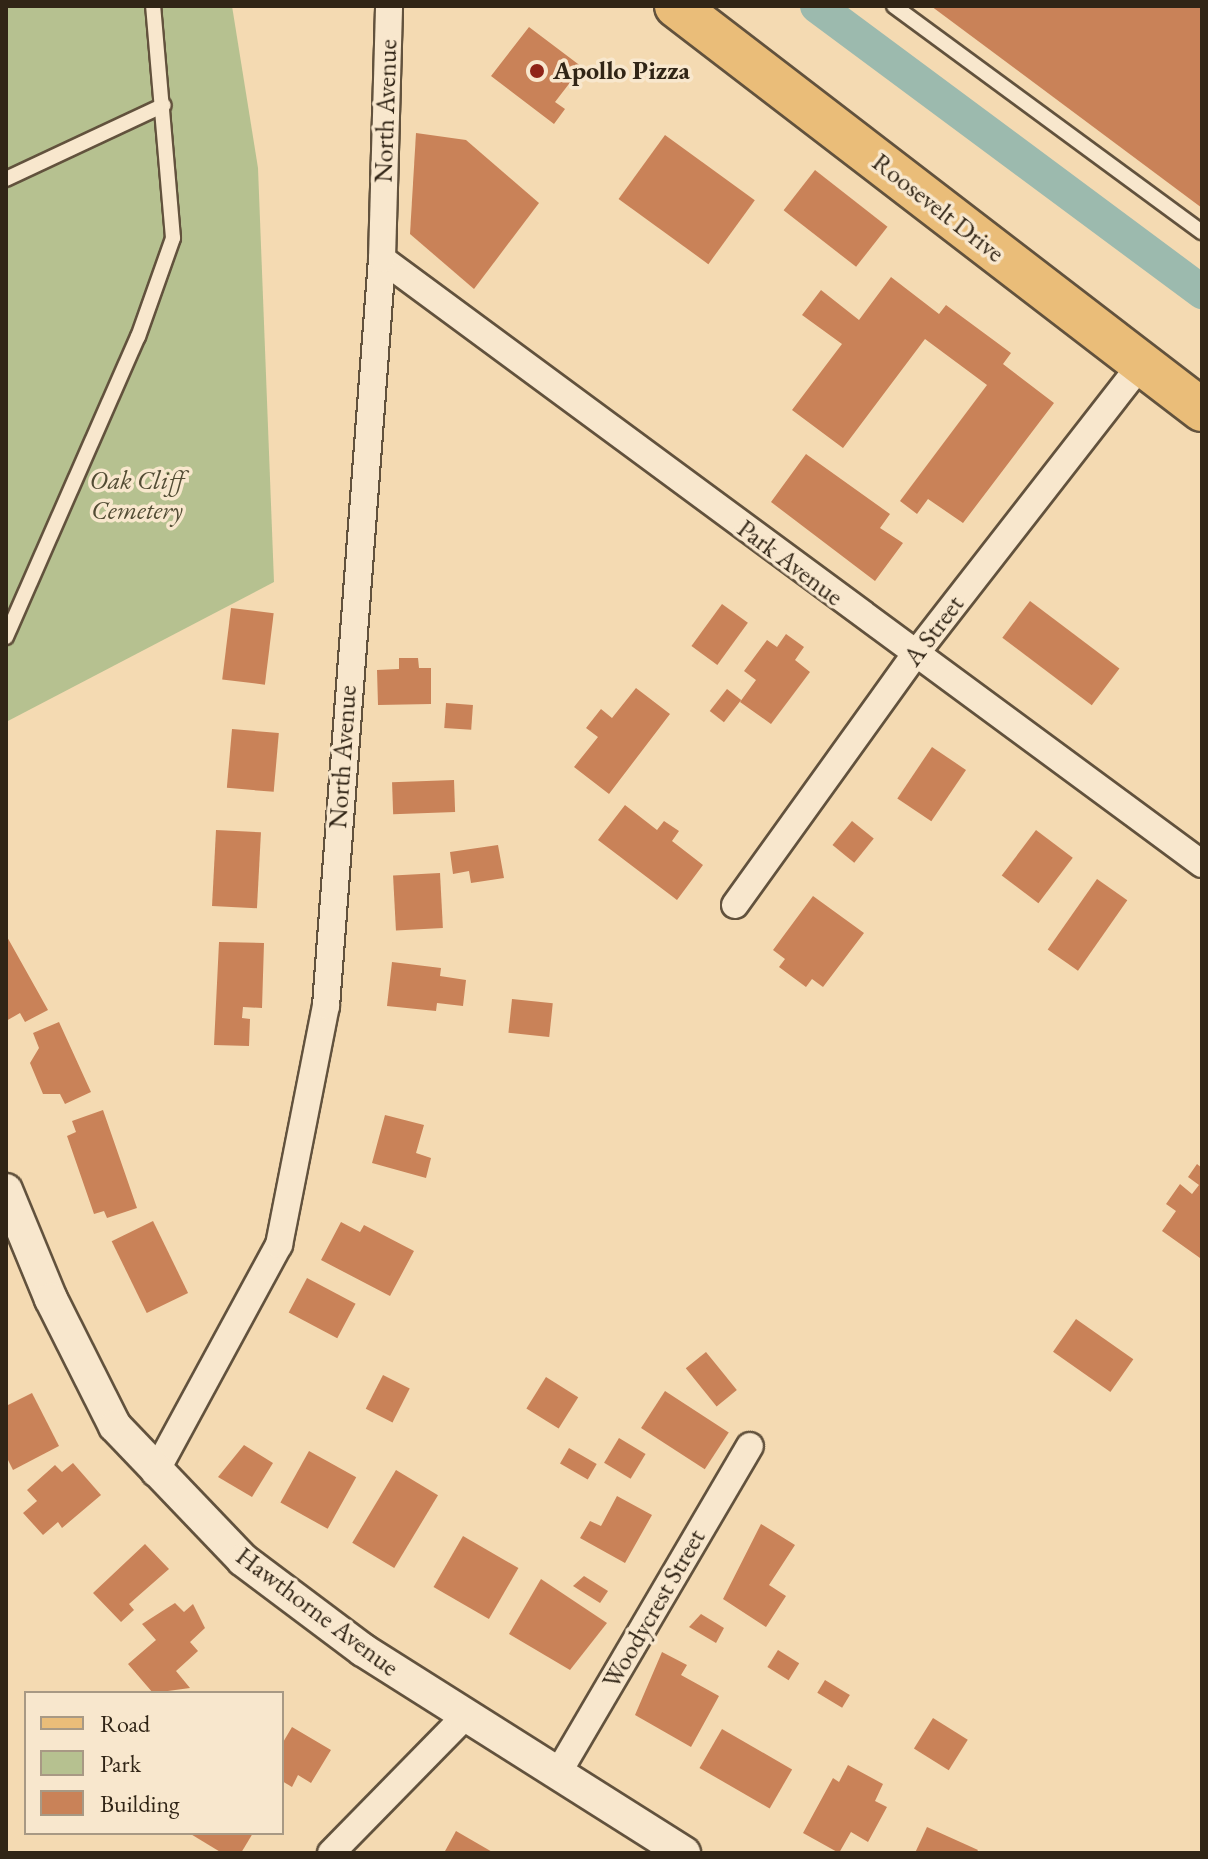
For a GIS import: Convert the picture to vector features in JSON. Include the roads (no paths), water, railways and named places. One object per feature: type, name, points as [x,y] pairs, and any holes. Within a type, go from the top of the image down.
[{"type":"main road","name":"Roosevelt Drive","points":[[676,6],[1202,410]]},
{"type":"street","name":"North Avenue","points":[[155,1473],[279,1245],[326,1006],[382,259],[389,6]]},
{"type":"street","name":"Park Avenue","points":[[382,259],[914,656],[1202,864]]},
{"type":"street","name":"A Street","points":[[735,905],[914,656],[1141,364]]},
{"type":"street","name":"Hawthorne Avenue","points":[[6,1190],[99,1400],[155,1473],[282,1591],[465,1716],[684,1853]]},
{"type":"street","name":"Woodycrest Street","points":[[558,1773],[750,1446]]},
{"type":"street","points":[[331,1853],[465,1716]]},
{"type":"lane","points":[[6,637],[119,381],[173,238],[164,105],[153,6]]},
{"type":"lane","points":[[894,6],[1202,232]]},
{"type":"lane","points":[[6,179],[164,105]]},
{"type":"waterway","points":[[817,6],[1202,292]]},
{"type":"place","name":"Apollo Pizza","points":[[537,71]]},
{"type":"park label","name":"Oak Cliff Cemetery","points":[[137,496]]}]
